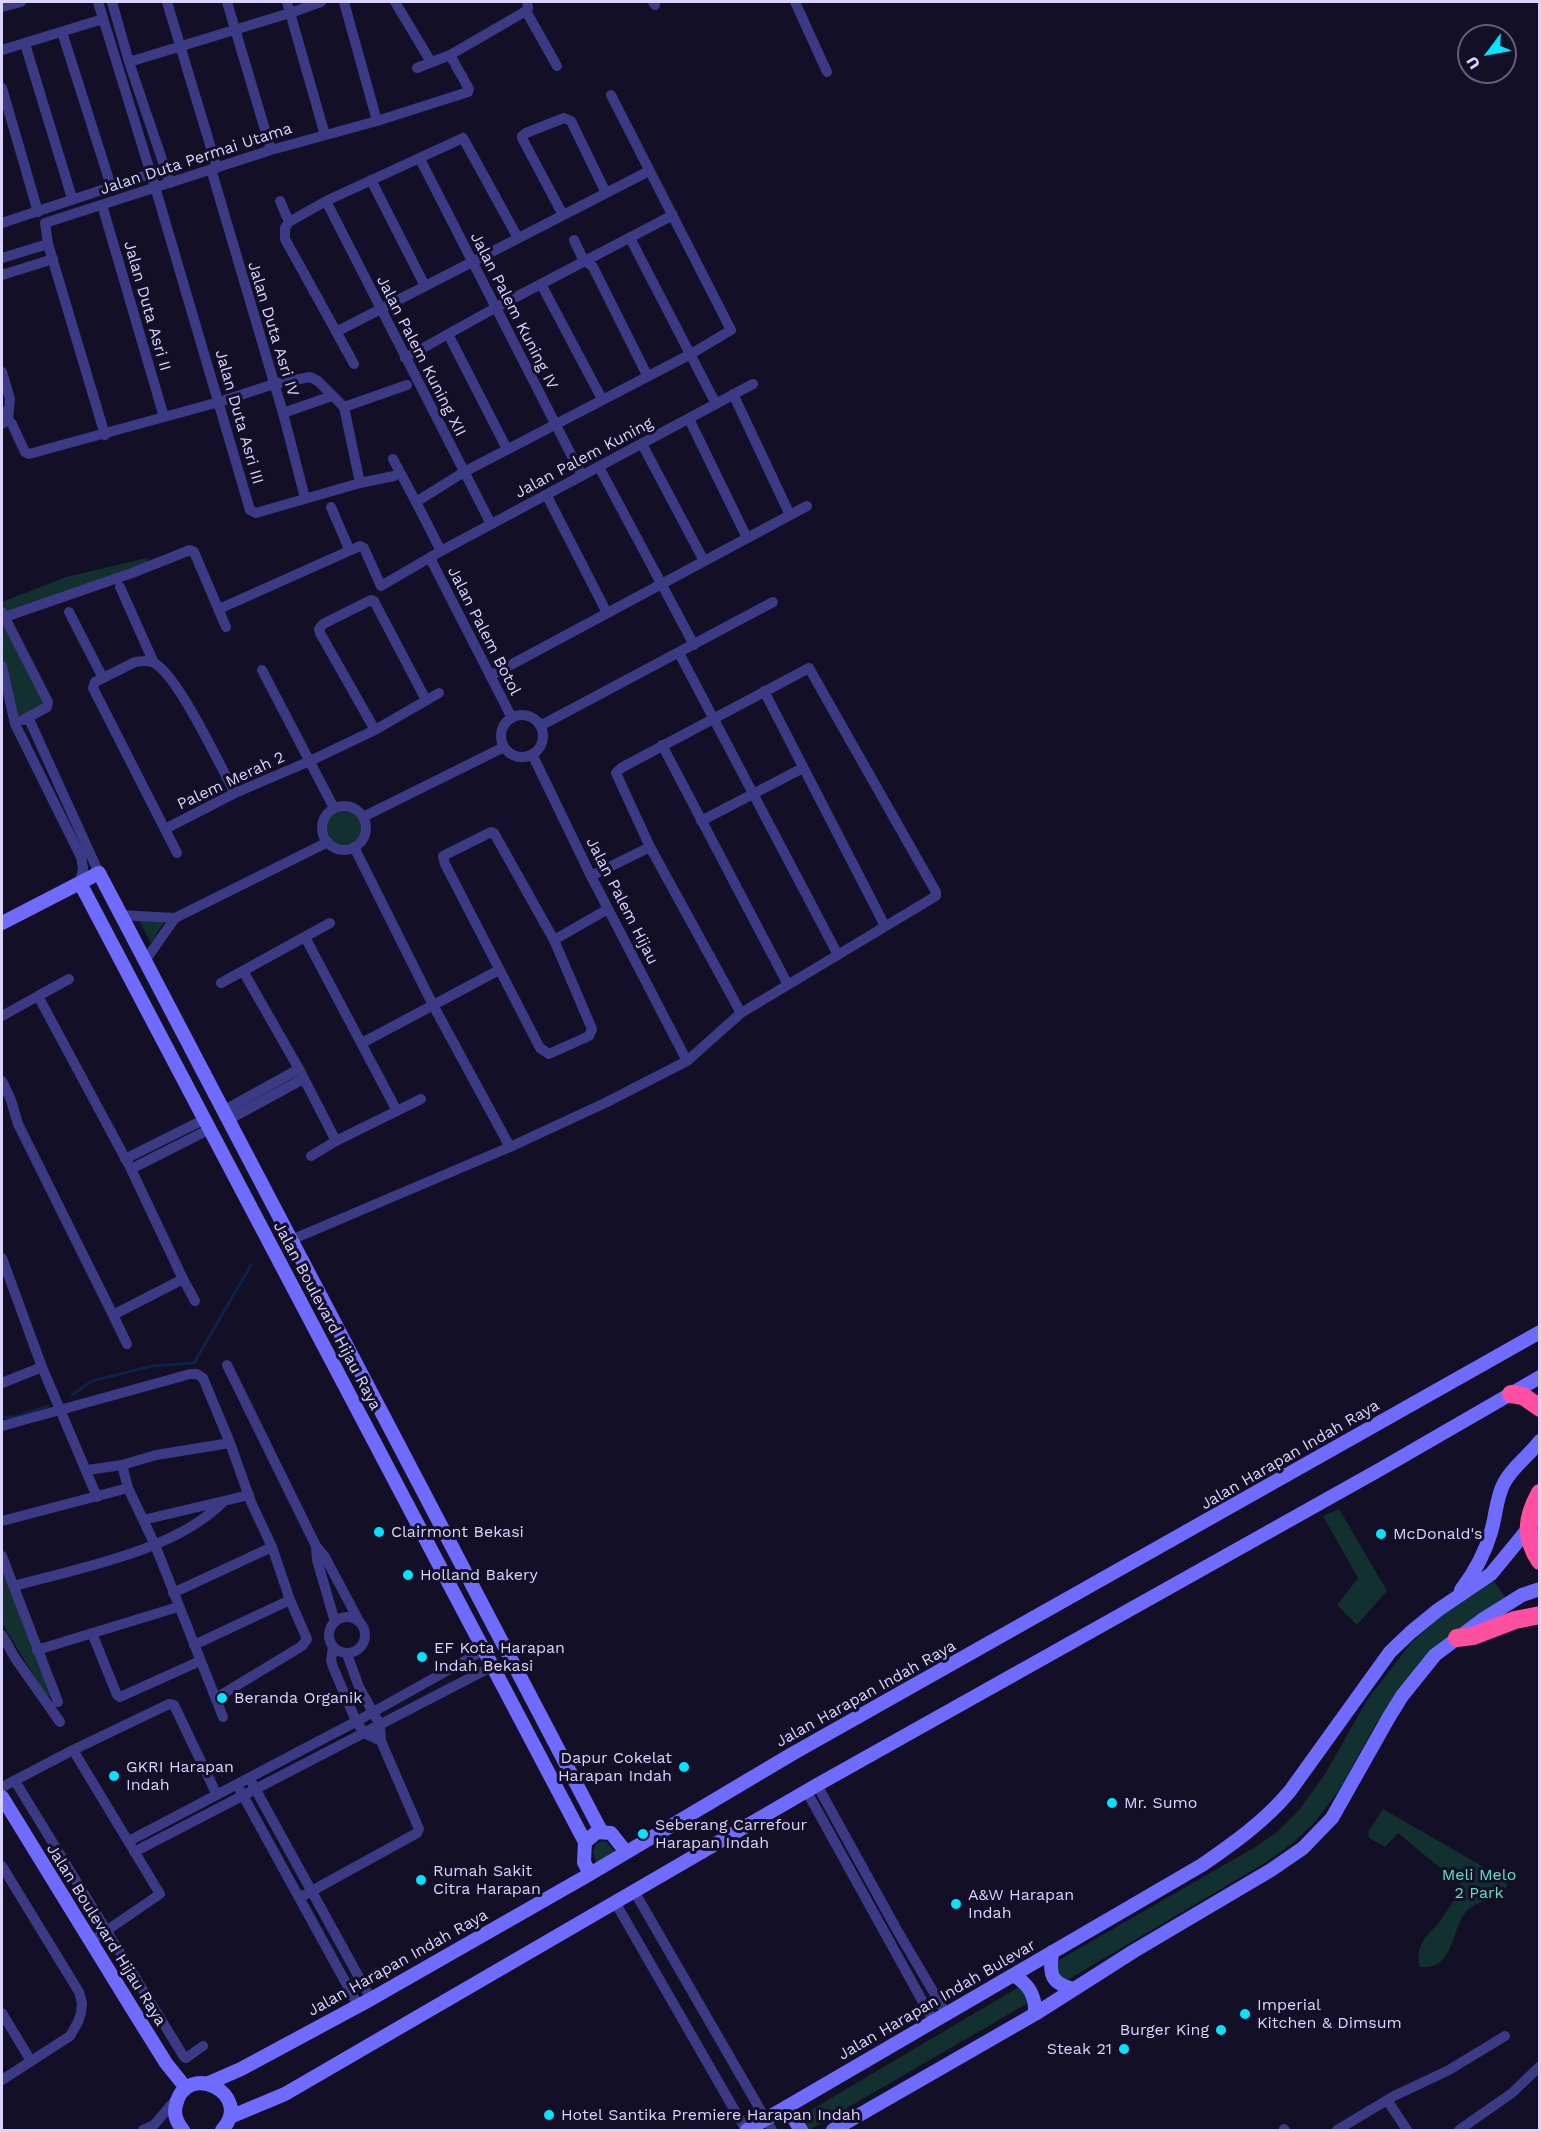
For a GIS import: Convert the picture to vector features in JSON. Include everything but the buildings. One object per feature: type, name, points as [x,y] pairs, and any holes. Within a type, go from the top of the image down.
[{"type":"highway","points":[[1510,1394],[1523,1396],[1539,1408]]},
{"type":"highway","points":[[1539,1493],[1531,1510],[1528,1529],[1531,1545],[1539,1561]]},
{"type":"highway","points":[[1457,1638],[1539,1615]]},
{"type":"street","points":[[2,7],[21,2]]},
{"type":"street","name":"Jalan Duta Asri III","points":[[98,2],[250,510],[256,513],[360,483],[394,476]]},
{"type":"street","points":[[112,2],[129,62],[170,183]]},
{"type":"street","name":"Jalan Duta Asri IV","points":[[167,2],[305,498]]},
{"type":"street","points":[[227,2],[271,150]]},
{"type":"street","points":[[287,2],[325,135]]},
{"type":"street","points":[[129,62],[321,2]]},
{"type":"street","points":[[344,2],[377,121]]},
{"type":"street","points":[[395,2],[431,62]]},
{"type":"street","points":[[795,2],[827,72]]},
{"type":"street","points":[[417,68],[450,55],[529,5],[556,66]]},
{"type":"street","points":[[2,50],[103,19]]},
{"type":"street","points":[[62,32],[111,186]]},
{"type":"street","points":[[25,44],[72,198]]},
{"type":"street","name":"Jalan Duta Permai Utama","points":[[48,244],[46,222],[271,150],[377,121],[469,92],[450,55]]},
{"type":"street","points":[[2,88],[38,212]]},
{"type":"street","points":[[416,502],[464,472],[691,354],[731,330],[611,95]]},
{"type":"street","points":[[563,215],[522,138],[526,133],[564,118],[571,120],[606,193]]},
{"type":"street","points":[[354,364],[285,239],[285,228],[289,222],[326,201],[463,138],[518,238]]},
{"type":"street","name":"Jalan Palem Kuning IV","points":[[420,159],[582,477]]},
{"type":"street","points":[[336,332],[649,171]]},
{"type":"street","points":[[2,221],[38,212],[72,198],[150,174]]},
{"type":"street","points":[[372,180],[425,286]]},
{"type":"street","points":[[280,201],[289,222]]},
{"type":"street","name":"Jalan Palem Kuning XII","points":[[326,201],[491,524]]},
{"type":"street","name":"Jalan Duta Asri II","points":[[102,205],[164,417]]},
{"type":"street","points":[[405,358],[495,308],[674,215]]},
{"type":"street","points":[[630,238],[716,404]]},
{"type":"street","points":[[574,240],[581,255],[592,267],[647,375]]},
{"type":"street","points":[[2,258],[48,244],[105,435]]},
{"type":"street","points":[[2,275],[53,259]]},
{"type":"street","points":[[541,284],[602,399]]},
{"type":"street","points":[[448,334],[507,449]]},
{"type":"street","points":[[2,372],[10,399],[3,416],[29,454],[105,435],[274,384],[310,377],[318,381],[344,407],[360,483]]},
{"type":"street","name":"Jalan Palem Kuning","points":[[350,549],[363,547],[380,586],[753,384]]},
{"type":"street","points":[[344,407],[407,385]]},
{"type":"street","points":[[733,394],[790,515]]},
{"type":"street","points":[[283,413],[332,396]]},
{"type":"street","points":[[688,419],[747,538]]},
{"type":"street","points":[[642,444],[704,561]]},
{"type":"street","points":[[393,459],[441,551]]},
{"type":"street","points":[[599,467],[694,645]]},
{"type":"street","points":[[547,496],[607,613]]},
{"type":"street","points":[[490,676],[807,506]]},
{"type":"street","points":[[219,609],[350,549],[331,507]]},
{"type":"street","points":[[15,724],[47,707],[48,702],[2,616],[132,573],[190,550],[194,552],[226,627]]},
{"type":"street","name":"Jalan Palem Botol","points":[[430,558],[512,718]]},
{"type":"street","points":[[120,587],[154,663],[168,676],[185,700],[235,793]]},
{"type":"street","points":[[375,730],[320,633],[319,629],[323,624],[371,600],[374,602],[426,700]]},
{"type":"street","points":[[540,726],[773,602]]},
{"type":"street","points":[[69,612],[103,678]]},
{"type":"street","points":[[679,653],[838,955]]},
{"type":"street","points":[[154,663],[142,660],[135,662],[95,682],[93,688],[177,853]]},
{"type":"street","points":[[2,666],[15,724],[81,857],[83,868],[80,883]]},
{"type":"street","points":[[291,1240],[510,1147],[605,1103],[687,1061],[741,1013],[787,983],[933,898],[936,892],[809,668],[662,745],[616,773],[650,847],[741,1013]]},
{"type":"street","points":[[262,670],[334,808]]},
{"type":"street","points":[[764,691],[885,926]]},
{"type":"street","name":"Palem Merah 2","points":[[165,828],[235,793],[375,730],[439,693]]},
{"type":"street","points":[[525,716],[536,721],[540,726],[543,734],[542,742],[532,754],[525,757],[517,756],[504,747],[501,734],[503,727],[512,718],[525,716]]},
{"type":"street","points":[[2,922],[99,873],[28,717]]},
{"type":"street","points":[[662,745],[787,983]]},
{"type":"street","points":[[363,818],[504,747]]},
{"type":"street","name":"Jalan Palem Hijau","points":[[532,754],[591,876],[687,1061]]},
{"type":"street","points":[[701,821],[803,768]]},
{"type":"street","points":[[351,807],[363,818],[366,826],[365,835],[354,847],[340,849],[324,838],[322,826],[326,816],[334,808],[351,807]]},
{"type":"street","points":[[486,833],[494,833],[554,940],[592,1029],[589,1036],[549,1054],[544,1053],[540,1048],[445,864],[443,856],[486,833]]},
{"type":"street","points":[[145,961],[175,918],[328,842]]},
{"type":"street","points":[[354,847],[434,1005],[510,1147]]},
{"type":"street","points":[[591,876],[650,847]]},
{"type":"street","name":"Jalan Boulevard Hijau Raya","points":[[99,873],[601,1831]]},
{"type":"street","name":"Jalan Boulevard Hijau Raya","points":[[80,883],[585,1842]]},
{"type":"street","points":[[554,940],[608,909]]},
{"type":"street","points":[[120,915],[175,918]]},
{"type":"street","points":[[221,983],[330,923]]},
{"type":"street","points":[[305,937],[397,1111]]},
{"type":"street","points":[[362,1043],[499,970]]},
{"type":"street","points":[[243,971],[336,1141]]},
{"type":"street","points":[[2,1016],[69,979]]},
{"type":"street","points":[[38,996],[131,1169],[195,1301]]},
{"type":"street","points":[[155,1025],[173,1015]]},
{"type":"street","points":[[226,1115],[301,1074]]},
{"type":"street","points":[[2,1081],[11,1100],[18,1124],[127,1344]]},
{"type":"street","points":[[311,1156],[336,1141],[421,1099]]},
{"type":"street","points":[[125,1159],[158,1142],[207,1124]]},
{"type":"street","points":[[131,1169],[163,1153],[207,1124]]},
{"type":"street","points":[[158,1142],[163,1153]]},
{"type":"street","points":[[2,1258],[7,1292],[50,1383],[97,1497]]},
{"type":"street","points":[[113,1314],[183,1279]]},
{"type":"street","name":"Jalan Harapan Indah Raya","points":[[182,2093],[197,2083],[209,2084],[241,2069],[364,2002],[590,1874],[792,1754],[1539,1332]]},
{"type":"street","points":[[331,1359],[348,1349]]},
{"type":"street","points":[[226,1365],[316,1546],[325,1557],[359,1621],[365,1634],[361,1648],[347,1654],[339,1652],[333,1647],[328,1634],[330,1628],[335,1622],[347,1616],[359,1621]]},
{"type":"street","points":[[2,1383],[42,1367]]},
{"type":"street","points":[[2,1426],[59,1406],[190,1374],[197,1374],[202,1378],[306,1635],[306,1642],[216,1698]]},
{"type":"street","points":[[230,2117],[285,2094],[812,1788],[1379,1470],[1539,1377]]},
{"type":"street","points":[[1456,1596],[1481,1559],[1491,1533],[1504,1483],[1539,1441]]},
{"type":"street","points":[[87,1470],[122,1465],[156,1455],[230,1443]]},
{"type":"street","points":[[122,1465],[128,1488],[154,1545],[223,1717]]},
{"type":"street","points":[[2,1521],[128,1488]]},
{"type":"street","points":[[143,1520],[249,1495]]},
{"type":"street","points":[[14,1586],[154,1545],[203,1519],[224,1501]]},
{"type":"street","name":"Jalan Harapan Indah Bulevar","points":[[746,2130],[768,2125],[786,2107],[941,2019],[1202,1865],[1256,1826],[1290,1791],[1390,1653],[1411,1632],[1456,1596],[1491,1574],[1528,1529]]},
{"type":"street","points":[[316,1546],[317,1560],[335,1622]]},
{"type":"street","points":[[173,1593],[272,1547]]},
{"type":"street","points":[[2,1557],[58,1702]]},
{"type":"street","points":[[833,2130],[1035,2014],[1271,1870],[1303,1848],[1332,1818],[1352,1786],[1371,1745],[1402,1696],[1435,1655],[1522,1595],[1539,1589]]},
{"type":"street","points":[[194,1645],[290,1600]]},
{"type":"street","points":[[37,1650],[178,1607]]},
{"type":"street","points":[[92,1633],[117,1695],[120,1697],[200,1661]]},
{"type":"street","points":[[2,1635],[15,1658],[60,1722]]},
{"type":"street","points":[[333,1647],[331,1660],[333,1667],[356,1721],[364,1733],[381,1741]]},
{"type":"street","points":[[129,1841],[356,1721],[484,1650]]},
{"type":"street","points":[[299,1898],[418,1832],[418,1827],[381,1741],[380,1725],[354,1677],[347,1654]]},
{"type":"street","points":[[134,1852],[380,1725],[495,1670],[513,1665]]},
{"type":"street","points":[[2,1787],[169,1704],[174,1705],[217,1795]]},
{"type":"street","points":[[73,1750],[160,1894],[87,1936]]},
{"type":"street","points":[[250,1777],[310,1891],[364,2002]]},
{"type":"street","points":[[15,1781],[184,2057],[190,2056],[202,2046]]},
{"type":"street","points":[[237,1784],[299,1898],[364,2002]]},
{"type":"street","points":[[812,1788],[941,2019]]},
{"type":"street","name":"Jalan Boulevard Hijau Raya","points":[[2,1797],[166,2063],[182,2093]]},
{"type":"street","points":[[590,1874],[584,1862],[585,1842],[589,1837],[601,1831],[611,1833],[626,1852]]},
{"type":"street","points":[[2,1866],[79,1992],[82,2003],[78,2022],[70,2036],[2,2080]]},
{"type":"street","points":[[634,1891],[768,2125]]},
{"type":"street","points":[[615,1902],[746,2130]]},
{"type":"street","points":[[1052,1952],[1050,1969],[1052,1976],[1061,1986],[1075,1989]]},
{"type":"street","points":[[1013,1975],[1024,1981],[1031,1991],[1035,2014]]},
{"type":"street","points":[[2,2013],[31,2061]]},
{"type":"street","points":[[1338,2130],[1387,2100],[1449,2070],[1505,2036]]},
{"type":"street","points":[[1459,2130],[1512,2093],[1539,2066]]},
{"type":"street","points":[[241,2069],[231,2083],[232,2094],[242,2106],[256,2108]]},
{"type":"street","points":[[209,2084],[224,2093],[230,2105],[230,2117],[222,2130]]},
{"type":"street","points":[[143,2130],[154,2124],[182,2093]]},
{"type":"street","points":[[182,2093],[175,2115],[183,2130]]},
{"type":"street","points":[[1387,2100],[1407,2130]]},
{"type":"street","points":[[786,2107],[801,2130]]},
{"type":"green space","points":[[147,558],[150,566],[4,617],[48,702],[15,724],[2,663],[2,602],[66,577]]},
{"type":"green space","points":[[344,806],[359,813],[366,828],[359,843],[344,850],[329,843],[322,828],[329,813]]},
{"type":"green space","points":[[139,921],[164,922],[151,943]]},
{"type":"green space","points":[[1339,1509],[1387,1591],[1357,1625],[1337,1605],[1358,1578],[1323,1516]]},
{"type":"green space","points":[[2,1566],[52,1693],[50,1696],[46,1696],[2,1623]]},
{"type":"green space","points":[[1492,1579],[1505,1597],[1451,1635],[1420,1663],[1375,1725],[1340,1789],[1314,1823],[1294,1842],[1268,1861],[1064,1982],[1056,1966],[1059,1960],[1252,1849],[1277,1832],[1299,1810],[1325,1774],[1367,1700],[1411,1643],[1436,1620]]},
{"type":"green space","name":"Meli Melo 2 Park","points":[[1383,1809],[1508,1881],[1504,1896],[1468,1909],[1460,1920],[1445,1956],[1431,1967],[1420,1967],[1421,1945],[1442,1918],[1462,1886],[1398,1833],[1385,1847],[1369,1838],[1368,1832]]},
{"type":"green space","points":[[602,1841],[607,1842],[615,1852],[596,1863],[593,1852],[596,1844]]},
{"type":"green space","points":[[1019,1987],[1026,1995],[1028,2003],[809,2130],[802,2125],[799,2117]]},
{"type":"waterway","points":[[72,1395],[92,1381],[152,1366],[194,1363],[251,1265]]},
{"type":"waterway","points":[[2,1417],[15,1417],[48,1406]]},
{"type":"place","name":"Clairmont Bekasi","points":[[379,1532]]},
{"type":"place","name":"McDonald's","points":[[1381,1534]]},
{"type":"place","name":"Holland Bakery","points":[[408,1575]]},
{"type":"place","name":"EF Kota Harapan Indah Bekasi","points":[[422,1657]]},
{"type":"place","name":"Beranda Organik","points":[[222,1698]]},
{"type":"place","name":"Dapur Cokelat Harapan Indah","points":[[684,1767]]},
{"type":"place","name":"GKRI Harapan Indah","points":[[114,1776]]},
{"type":"place","name":"Mr. Sumo","points":[[1112,1803]]},
{"type":"place","name":"Seberang Carrefour Harapan Indah","points":[[643,1834]]},
{"type":"place","name":"Rumah Sakit Citra Harapan","points":[[421,1880]]},
{"type":"place","name":"A&W Harapan Indah","points":[[956,1904]]},
{"type":"place","name":"Imperial Kitchen & Dimsum","points":[[1245,2014]]},
{"type":"place","name":"Burger King","points":[[1221,2030]]},
{"type":"place","name":"Steak 21","points":[[1124,2049]]},
{"type":"place","name":"Hotel Santika Premiere Harapan Indah","points":[[549,2115]]}]
